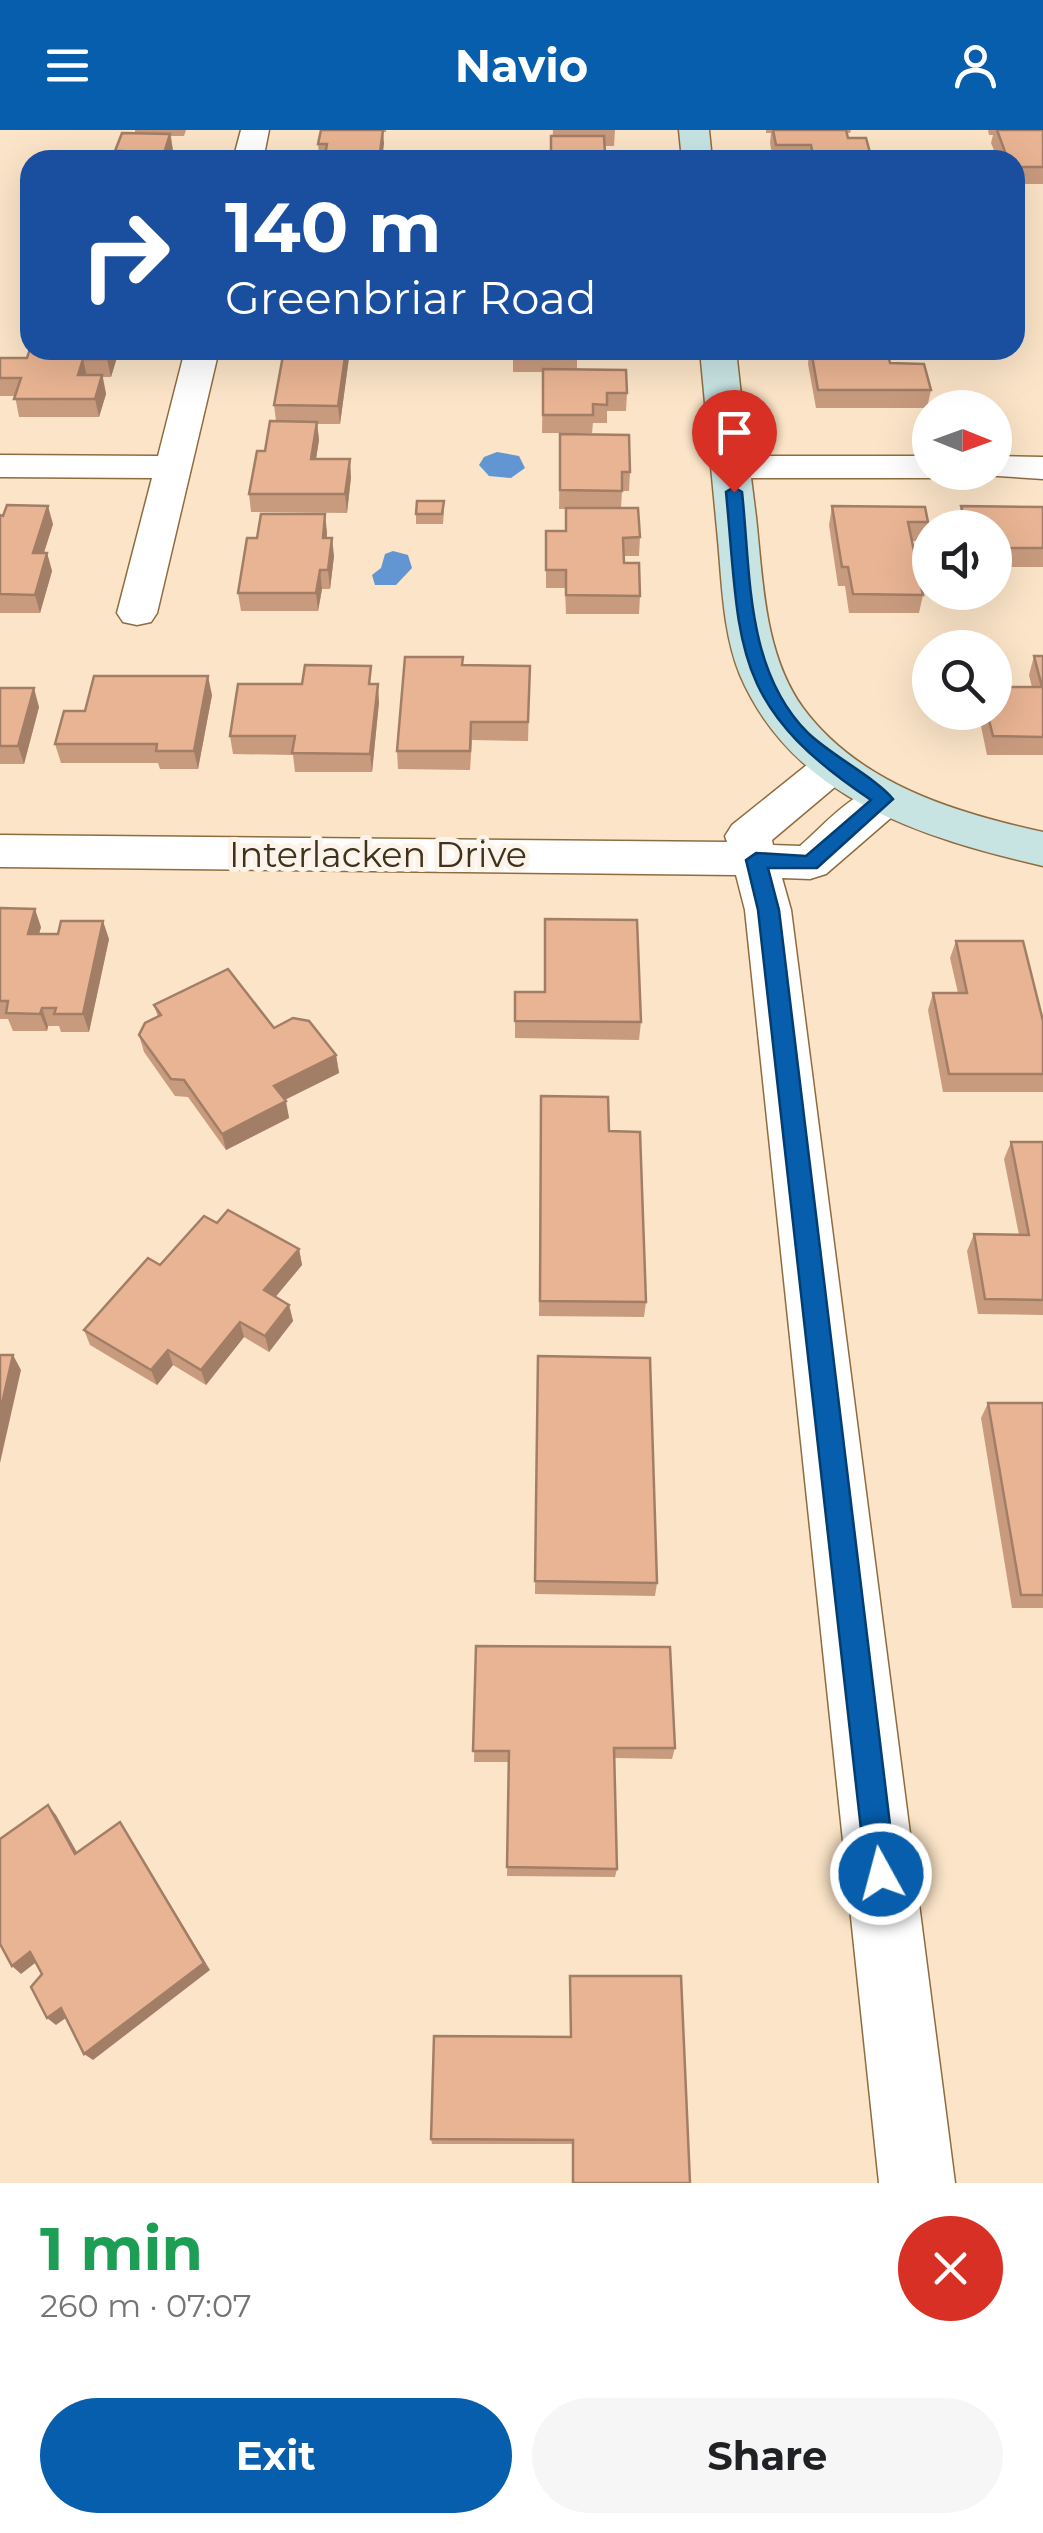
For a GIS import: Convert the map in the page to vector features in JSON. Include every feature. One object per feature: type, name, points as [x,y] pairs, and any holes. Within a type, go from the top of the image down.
[{"type":"street","points":[[137,613],[200,360]]},
{"type":"street","points":[[719,360],[754,658],[769,696],[799,734],[833,766],[884,799],[944,825],[1043,849]]},
{"type":"street","points":[[0,466],[174,467]]},
{"type":"street","points":[[731,467],[912,467]]},
{"type":"street","points":[[1012,468],[1043,468]]},
{"type":"street","points":[[833,766],[748,836],[768,910],[917,2183]]},
{"type":"street","name":"Interlacken Drive","points":[[0,851],[681,856],[810,863],[884,799]]},
{"type":"water","points":[[497,452],[519,456],[525,468],[511,478],[489,476],[479,465],[484,457]]},
{"type":"water","points":[[393,551],[408,555],[412,568],[396,585],[375,585],[372,575],[381,568],[385,554]]},
{"type":"building","points":[[321,130],[383,130],[380,150],[326,150],[327,144],[318,144]]},
{"type":"building","points":[[773,130],[846,130],[848,138],[866,138],[869,150],[812,150],[811,145],[776,145]]},
{"type":"building","points":[[997,130],[1043,130],[1043,167],[1025,167],[1025,150],[1004,150]]},
{"type":"building","points":[[122,133],[170,134],[165,150],[115,150]]},
{"type":"building","points":[[551,136],[604,136],[605,150],[551,150]]},
{"type":"building","points":[[0,358],[83,360],[78,375],[102,375],[95,399],[14,399],[21,378],[0,378]]},
{"type":"building","points":[[282,360],[345,360],[338,406],[274,405]]},
{"type":"building","points":[[813,360],[924,364],[931,390],[818,390]]},
{"type":"building","points":[[543,369],[626,370],[627,393],[607,393],[607,405],[593,404],[593,415],[543,415]]},
{"type":"building","points":[[270,421],[317,422],[311,459],[350,459],[345,494],[249,494],[257,451],[265,451]]},
{"type":"building","points":[[560,434],[629,435],[630,472],[622,472],[622,491],[560,490]]},
{"type":"building","points":[[417,501],[444,501],[442,514],[416,514]]},
{"type":"building","points":[[7,505],[48,506],[33,553],[47,553],[35,595],[0,594],[0,515],[3,516]]},
{"type":"building","points":[[832,506],[925,507],[926,510],[912,510],[912,522],[908,522],[912,595],[853,594],[848,567],[842,567]]},
{"type":"building","points":[[961,506],[1043,507],[1043,548],[1012,548],[1012,510],[962,510]]},
{"type":"building","points":[[566,508],[638,508],[640,537],[623,538],[624,563],[639,563],[640,596],[566,595],[566,570],[546,570],[546,531],[566,531]]},
{"type":"building","points":[[261,514],[325,514],[323,538],[332,538],[328,570],[320,570],[316,593],[238,593],[247,538],[257,538]]},
{"type":"building","points":[[1034,656],[1043,656],[1043,737],[993,736],[992,730],[1012,730],[1012,687],[1042,687]]},
{"type":"building","points":[[405,657],[463,657],[462,665],[530,666],[528,722],[471,722],[470,751],[397,751]]},
{"type":"building","points":[[305,665],[371,666],[369,684],[378,684],[370,754],[292,753],[295,736],[230,736],[238,684],[302,684]]},
{"type":"building","points":[[94,676],[208,676],[194,751],[156,751],[157,744],[55,744],[64,711],[85,711]]},
{"type":"building","points":[[0,688],[34,688],[18,746],[0,746]]},
{"type":"building","points":[[0,908],[35,909],[28,934],[58,934],[61,921],[103,921],[83,1014],[54,1014],[56,1008],[42,1008],[40,1014],[6,1013],[8,1001],[0,1001]]},
{"type":"building","points":[[545,919],[637,920],[641,1022],[515,1021],[515,992],[545,992]]},
{"type":"building","points":[[956,941],[1023,941],[1043,1021],[1043,1074],[949,1074],[933,993],[967,993]]},
{"type":"building","points":[[228,969],[274,1028],[293,1018],[309,1021],[336,1055],[274,1086],[286,1101],[222,1134],[184,1080],[171,1079],[139,1035],[145,1023],[161,1015],[154,1005]]},
{"type":"building","points":[[541,1096],[608,1097],[609,1131],[640,1132],[646,1302],[540,1301]]},
{"type":"building","points":[[1011,1142],[1043,1142],[1043,1300],[985,1299],[974,1234],[1029,1235]]},
{"type":"building","points":[[228,1210],[299,1249],[264,1290],[289,1305],[265,1336],[240,1322],[201,1370],[168,1350],[151,1370],[84,1330],[148,1258],[160,1265],[204,1216],[217,1223]]},
{"type":"building","points":[[0,1355],[13,1355],[0,1412]]},
{"type":"building","points":[[538,1356],[650,1358],[657,1583],[535,1581]]},
{"type":"building","points":[[988,1403],[1043,1403],[1043,1595],[1021,1595]]},
{"type":"building","points":[[476,1646],[670,1647],[675,1748],[614,1748],[617,1869],[507,1867],[509,1751],[473,1751]]},
{"type":"building","points":[[48,1805],[75,1854],[120,1822],[204,1963],[84,2054],[61,2008],[47,2018],[31,1987],[42,1974],[30,1952],[12,1966],[0,1944],[0,1839]]},
{"type":"building","points":[[570,1976],[681,1976],[690,2183],[573,2183],[573,2140],[431,2139],[434,2036],[571,2037]]},
{"type":"route","points":[[734,492],[747,623],[754,658],[769,696],[799,734],[833,766],[884,799],[810,863],[756,860],[768,910],[881,1874]]}]
